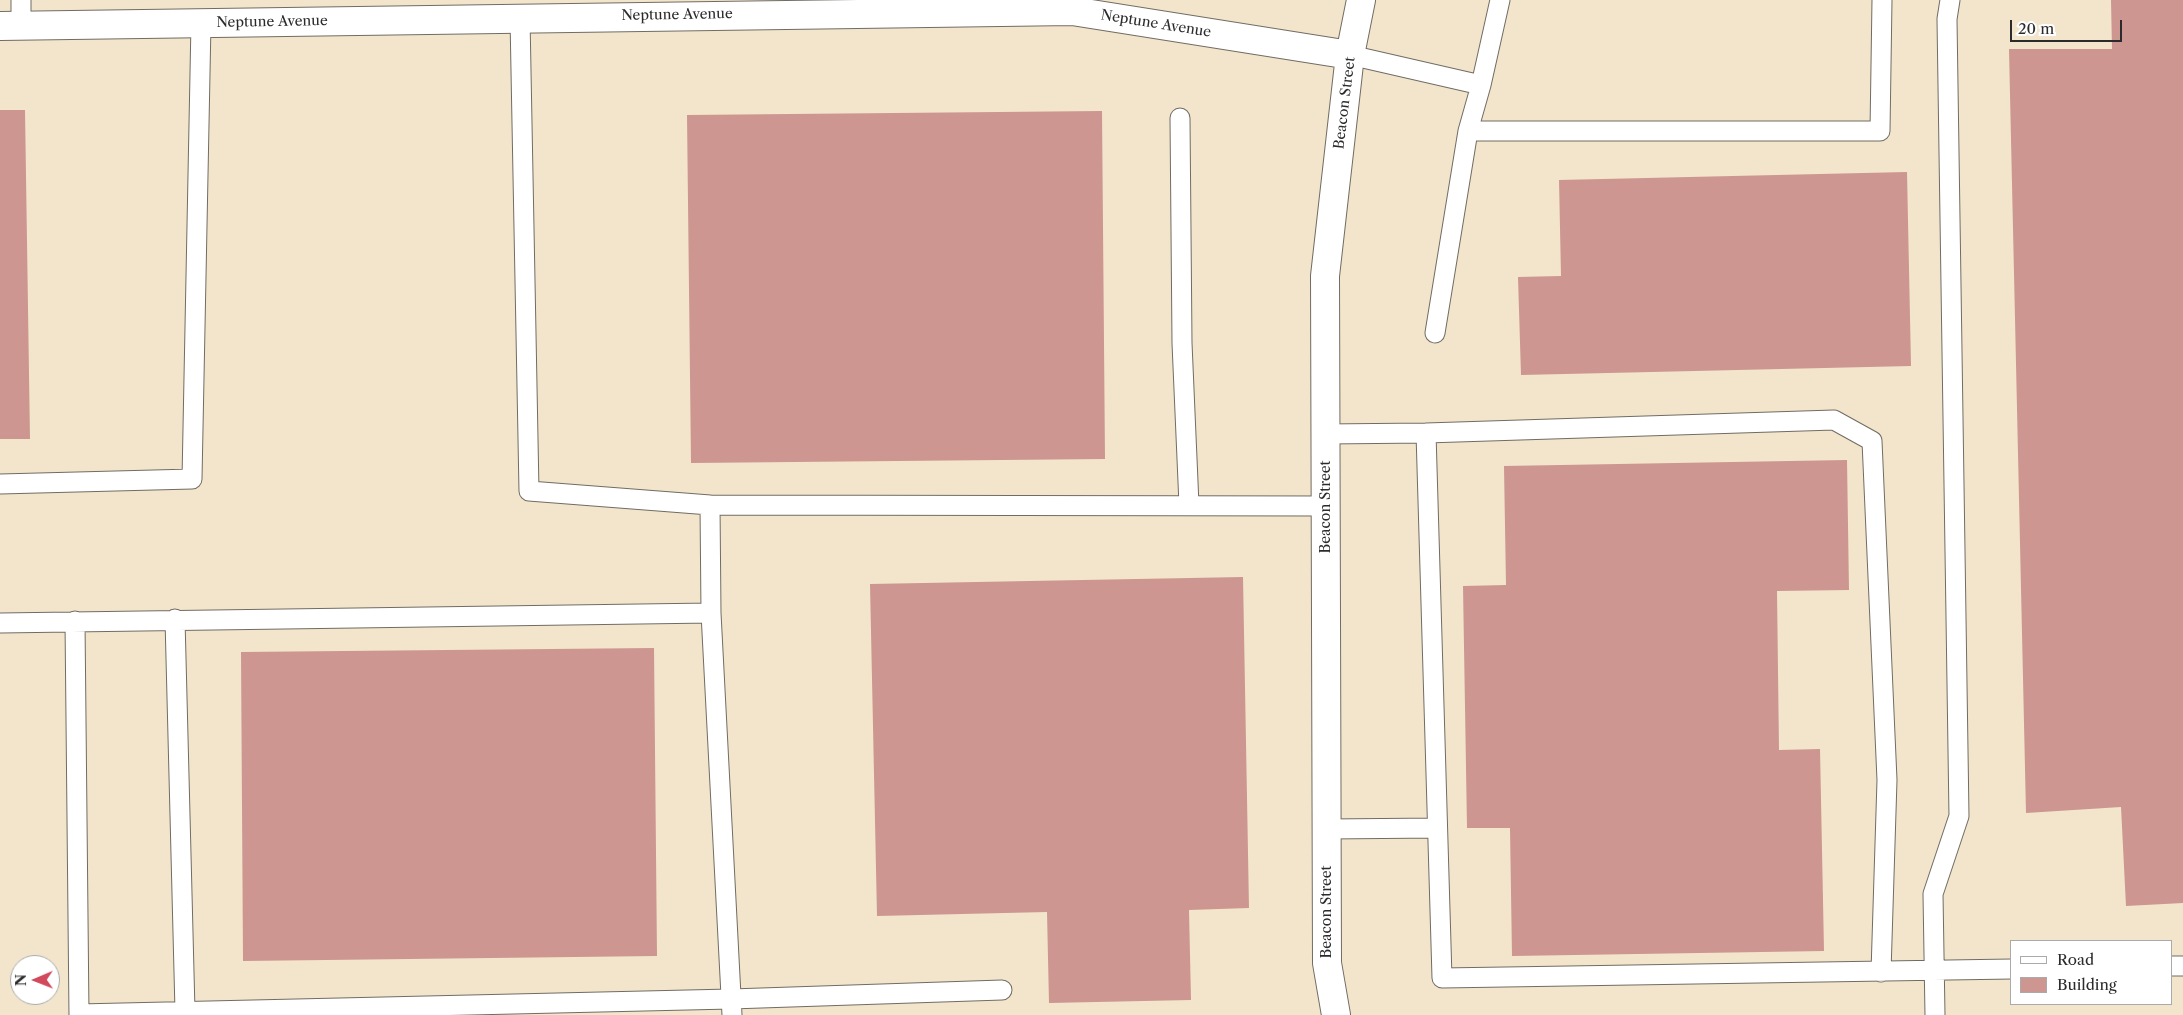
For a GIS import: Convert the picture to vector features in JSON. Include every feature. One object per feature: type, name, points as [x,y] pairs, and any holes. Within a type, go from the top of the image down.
[{"type":"street","name":"Beacon Street","points":[[1336,1015],[1327,962],[1325,276],[1350,55],[1361,0]]},
{"type":"street","name":"Neptune Avenue","points":[[14,17],[201,23],[520,18],[794,7],[1072,11],[1350,55]]},
{"type":"lane","points":[[1435,333],[1468,131],[1481,85],[1500,0]]},
{"type":"lane","points":[[1468,131],[1880,130],[1882,0]]},
{"type":"lane","points":[[1935,1015],[1933,894],[1959,816],[1947,19],[1950,0]]},
{"type":"lane","points":[[520,18],[529,491],[710,505],[1326,506]]},
{"type":"lane","points":[[0,484],[192,479],[201,23]]},
{"type":"lane","points":[[1350,55],[1481,85]]},
{"type":"lane","points":[[1180,118],[1182,344],[1189,505]]},
{"type":"lane","points":[[1326,434],[1426,433],[1834,420],[1872,441],[1887,780],[1881,972]]},
{"type":"lane","points":[[1426,433],[1442,978],[2010,969]]},
{"type":"lane","points":[[710,505],[711,613],[731,1007]]},
{"type":"lane","points":[[0,623],[175,619],[711,613]]},
{"type":"lane","points":[[175,619],[185,1011]]},
{"type":"lane","points":[[75,621],[79,1014],[185,1011],[731,1007],[1002,990]]},
{"type":"lane","points":[[1327,829],[1437,828]]},
{"type":"building","points":[[2111,0],[2183,0],[2183,903],[2126,906],[2121,807],[2026,813],[2009,49],[2112,49]]},
{"type":"building","points":[[0,110],[25,110],[30,439],[0,439]]},
{"type":"building","points":[[1102,111],[1105,459],[691,463],[687,115]]},
{"type":"building","points":[[1907,172],[1911,366],[1521,375],[1518,277],[1561,276],[1559,180]]},
{"type":"building","points":[[1847,460],[1849,590],[1777,591],[1779,750],[1820,749],[1824,951],[1512,956],[1510,828],[1467,828],[1463,586],[1506,585],[1504,466]]},
{"type":"building","points":[[1243,577],[1249,908],[1189,910],[1191,1000],[1049,1003],[1047,912],[877,916],[870,584]]},
{"type":"building","points":[[654,648],[657,956],[243,961],[241,652]]}]
